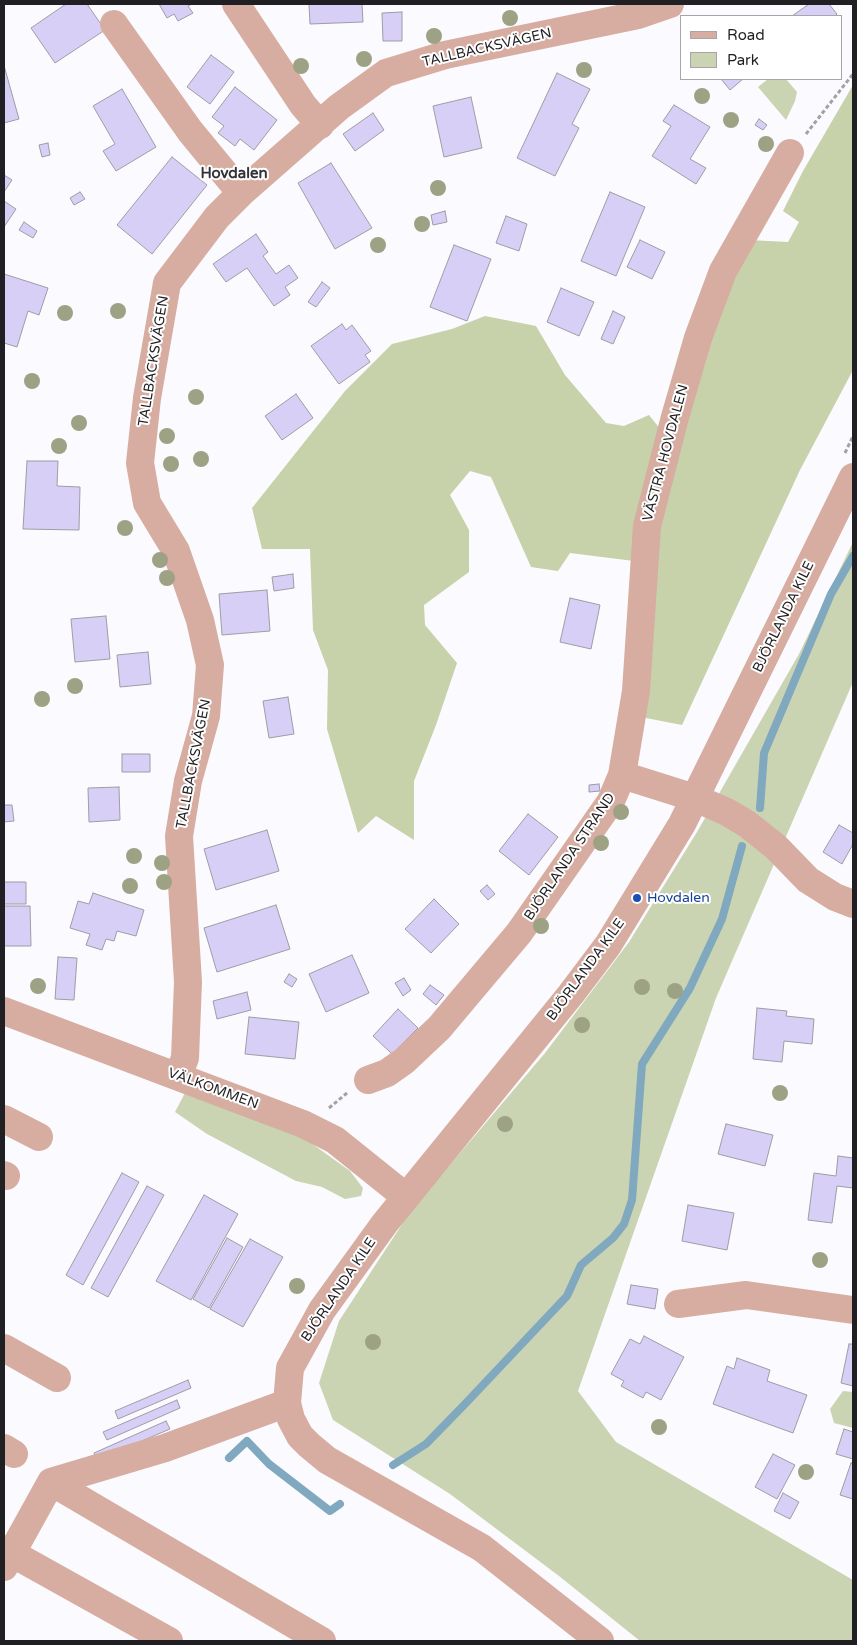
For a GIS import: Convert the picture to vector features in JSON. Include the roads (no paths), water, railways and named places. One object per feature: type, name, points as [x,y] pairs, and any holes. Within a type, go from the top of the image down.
[{"type":"street","points":[[236,4],[298,97],[320,126]]},
{"type":"street","name":"TALLBACKSVÄGEN","points":[[178,1076],[185,1058],[188,982],[180,836],[188,781],[206,716],[210,665],[200,620],[176,551],[147,503],[140,463],[146,398],[167,283],[217,217],[241,193],[320,126],[339,107],[386,73],[445,55],[506,44],[638,15],[670,4]]},
{"type":"street","points":[[114,24],[190,131],[241,193]]},
{"type":"street","name":"VÄSTRA HOVDALEN","points":[[622,776],[636,691],[647,526],[675,417],[698,338],[723,271],[790,153]]},
{"type":"street","name":"BJÖRLANDA KILE","points":[[600,1641],[482,1548],[327,1460],[300,1436],[291,1419],[287,1403],[290,1368],[322,1310],[406,1197],[571,994],[608,945],[666,850],[695,798],[853,477]]},
{"type":"street","points":[[622,776],[695,798],[747,824],[776,847],[808,880],[835,897],[853,904]]},
{"type":"street","name":"BJÖRLANDA STRAND","points":[[368,1080],[387,1073],[404,1061],[432,1035],[519,933],[611,801],[622,776]]},
{"type":"street","name":"VÄLKOMMEN","points":[[4,1011],[306,1125],[335,1140],[406,1197]]},
{"type":"street","points":[[4,1119],[39,1137]]},
{"type":"street","points":[[678,1304],[746,1295],[853,1310]]},
{"type":"street","points":[[4,1348],[57,1378]]},
{"type":"street","points":[[169,1641],[6,1556],[51,1482],[165,1448],[287,1403]]},
{"type":"street","points":[[51,1482],[322,1641]]},
{"type":"waterway","points":[[760,808],[764,753],[831,594],[853,556]]},
{"type":"waterway","points":[[393,1465],[426,1444],[465,1404],[567,1296],[581,1265],[613,1238],[624,1224],[632,1200],[642,1064],[690,988],[722,919],[742,846]]},
{"type":"waterway","points":[[229,1458],[247,1441],[269,1464],[330,1511],[340,1504]]},
{"type":"place","name":"Hovdalen","points":[[637,898]]},
{"type":"district","name":"Hovdalen","points":[[234,174]]}]
